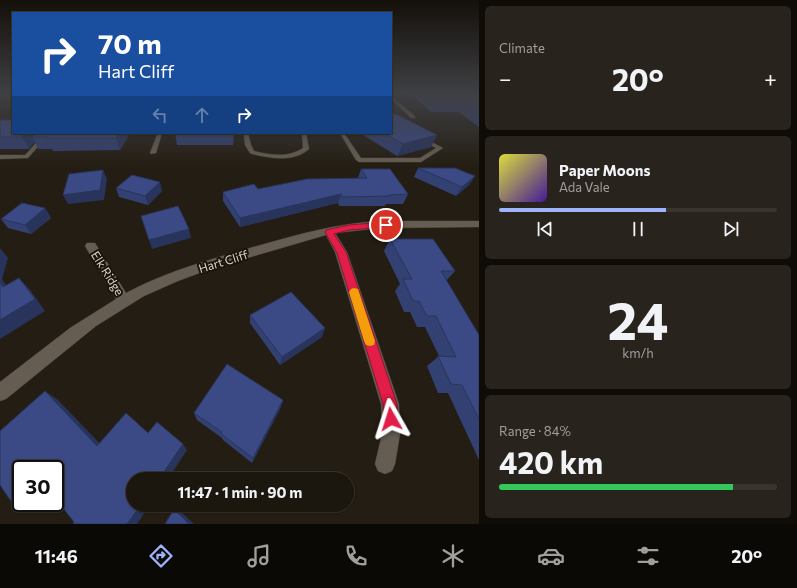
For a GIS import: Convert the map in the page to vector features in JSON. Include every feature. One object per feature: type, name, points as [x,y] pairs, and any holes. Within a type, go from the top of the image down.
[{"type":"street","name":"Hart Cliff","points":[[0,393],[90,322],[124,300],[171,278],[231,258],[293,240],[349,227],[370,225],[479,224]]},
{"type":"street","points":[[329,232],[341,252],[390,404],[391,434],[384,464]]},
{"type":"street","name":"Elk Ridge","points":[[91,246],[124,300]]},
{"type":"lane","points":[[0,157],[26,157],[47,134]]},
{"type":"lane","points":[[153,152],[160,134]]},
{"type":"lane","points":[[246,134],[248,145],[252,152],[269,156],[284,156],[299,154],[306,149],[304,134]]},
{"type":"lane","points":[[343,134],[359,160],[421,160],[440,148],[419,137]]},
{"type":"building","points":[[392,117],[403,117],[437,135],[403,144],[386,134],[392,134]]},
{"type":"building","points":[[0,120],[12,120],[12,134],[24,134],[22,137],[0,137]]},
{"type":"building","points":[[34,134],[118,134],[116,138],[32,137]]},
{"type":"building","points":[[418,168],[455,168],[475,176],[462,187]]},
{"type":"building","points":[[361,169],[390,169],[408,194],[342,197],[341,194],[240,218],[223,192],[254,184],[258,189],[307,179],[367,178]]},
{"type":"building","points":[[103,170],[100,190],[63,195],[69,174]]},
{"type":"building","points":[[132,175],[160,182],[145,196],[116,188]]},
{"type":"building","points":[[22,203],[45,208],[25,225],[1,219]]},
{"type":"building","points":[[178,206],[189,229],[149,240],[141,216]]},
{"type":"building","points":[[390,239],[433,239],[455,271],[441,271],[479,335],[479,419],[462,385],[451,384],[438,356],[456,357],[436,316],[427,316],[419,301],[413,301],[403,279],[412,279]]},
{"type":"building","points":[[19,278],[35,299],[0,320],[0,282],[3,287]]},
{"type":"building","points":[[291,292],[325,328],[282,357],[250,315]]},
{"type":"building","points":[[227,364],[283,400],[253,458],[221,434],[222,432],[194,413]]},
{"type":"building","points":[[45,391],[97,446],[126,413],[148,433],[157,422],[183,444],[164,472],[126,472],[126,512],[136,512],[127,524],[73,524],[74,522],[64,509],[64,460],[12,460],[12,503],[0,485],[0,431]]},
{"type":"building","points":[[172,512],[177,512],[189,524],[165,524]]},
{"type":"slow traffic","points":[[354,292],[370,341]]},
{"type":"route","points":[[386,225],[349,227],[329,232],[341,252],[390,404],[391,419]]}]
